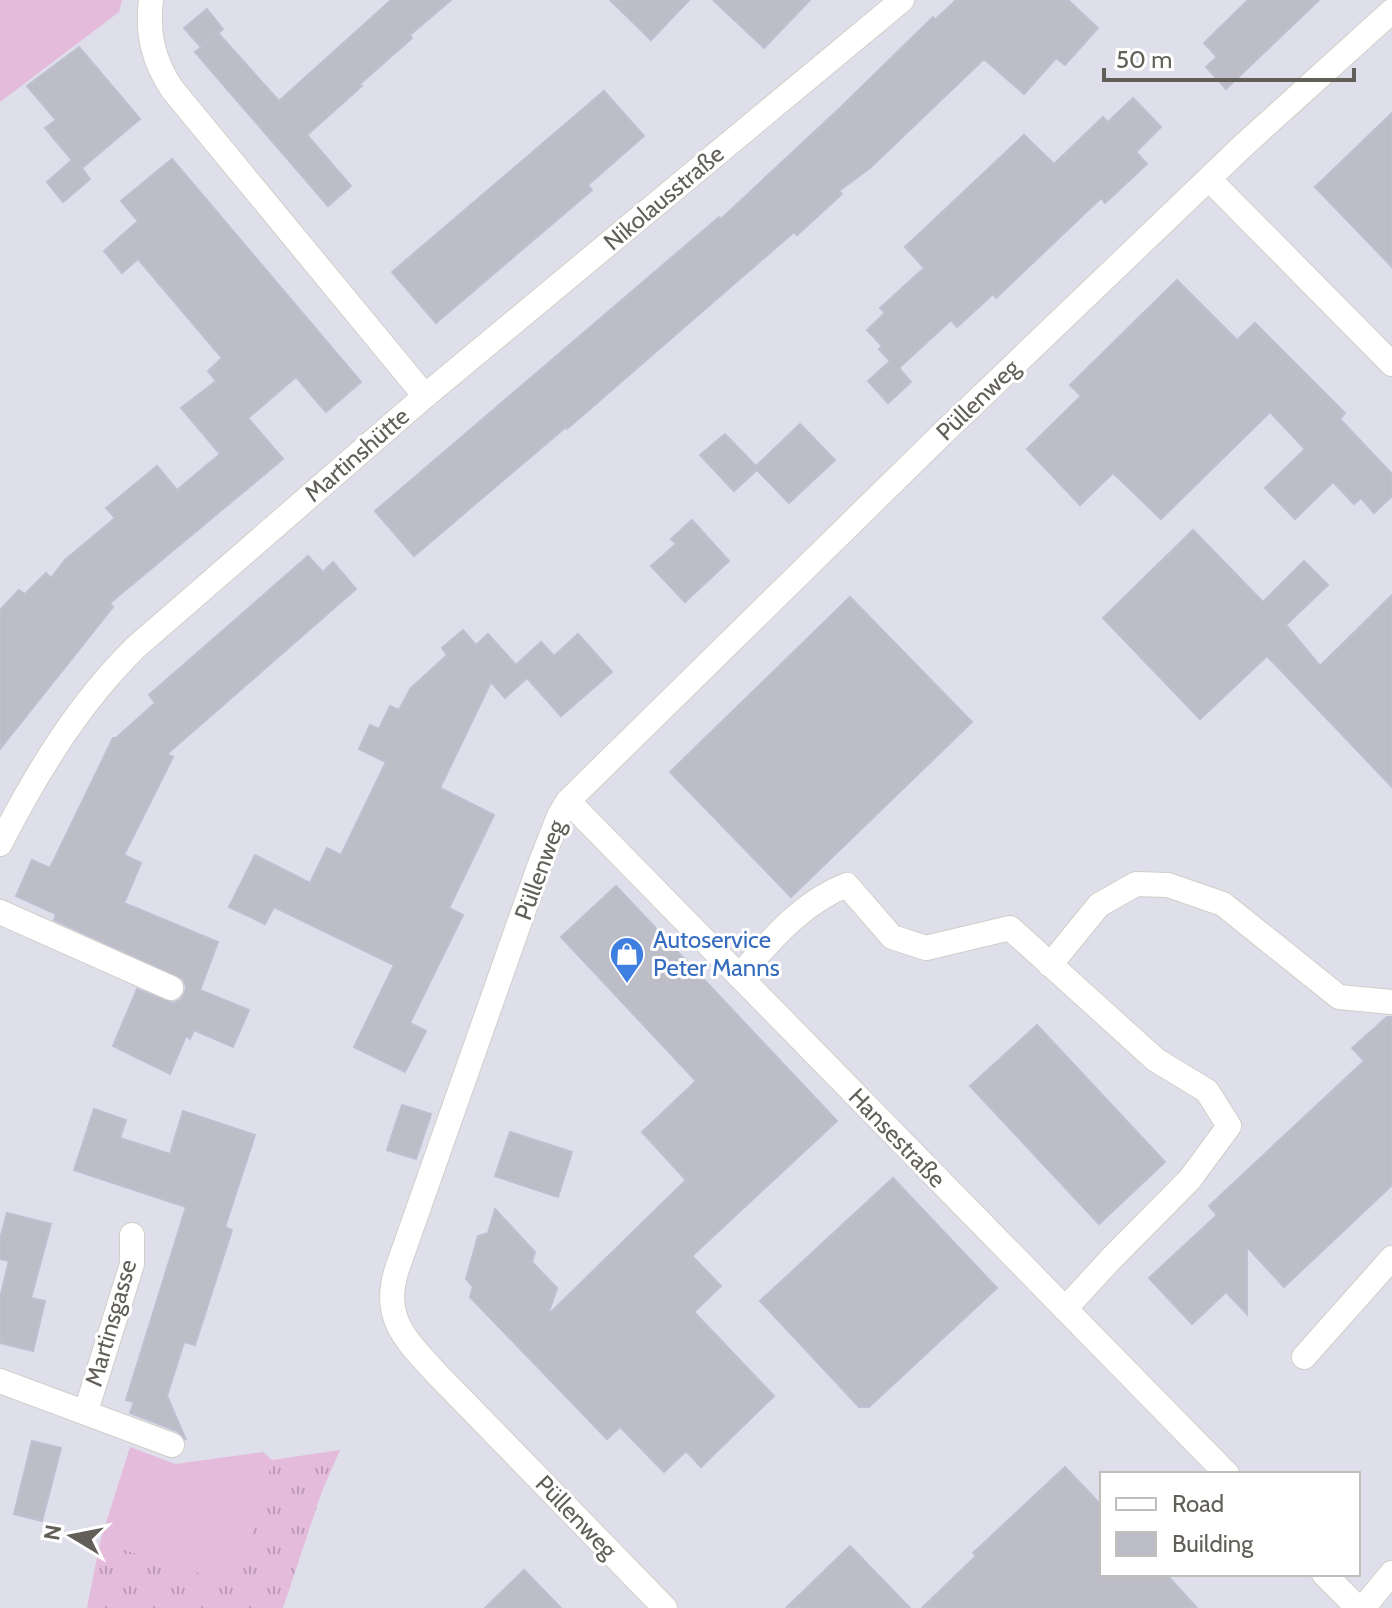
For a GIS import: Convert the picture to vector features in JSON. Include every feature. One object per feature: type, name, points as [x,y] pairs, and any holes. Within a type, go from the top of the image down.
[{"type":"street","name":"Martinshütte","points":[[0,844],[70,725],[118,665],[425,396],[172,89],[161,72],[149,37],[151,0]]},
{"type":"street","name":"Nikolausstraße","points":[[425,396],[902,0]]},
{"type":"street","name":"Püllenweg","points":[[665,1608],[437,1374],[402,1333],[391,1305],[397,1269],[556,824],[568,801],[941,435],[1209,179],[1392,11]]},
{"type":"street","points":[[1209,179],[1392,364]]},
{"type":"street","name":"Hansestraße","points":[[568,801],[1225,1472]]},
{"type":"street","points":[[1050,965],[1099,905],[1136,884],[1168,885],[1223,904],[1339,997],[1392,1002]]},
{"type":"street","points":[[739,976],[786,924],[831,891],[847,885],[892,937],[926,948],[1010,928],[1156,1060],[1207,1091],[1229,1126],[1190,1179],[1065,1309]]},
{"type":"street","points":[[0,912],[171,988]]},
{"type":"street","name":"Martinsgasse","points":[[86,1411],[132,1264],[132,1235]]},
{"type":"street","points":[[1304,1357],[1392,1258]]},
{"type":"street","name":"Martinsgasse","points":[[0,1381],[172,1445]]},
{"type":"street","points":[[1326,1576],[1361,1608],[1392,1573]]},
{"type":"green space","points":[[0,0],[122,0],[119,12],[0,102]]},
{"type":"green space","points":[[130,1447],[175,1464],[263,1452],[272,1460],[236,1585],[100,1542]]},
{"type":"green space","points":[[340,1450],[322,1491],[283,1608],[87,1608],[100,1542],[236,1584],[272,1460]]},
{"type":"building","points":[[391,0],[451,0],[410,35],[412,38],[307,135],[351,186],[328,206],[195,52],[218,33],[279,101]]},
{"type":"building","points":[[610,0],[689,0],[651,40]]},
{"type":"building","points":[[713,0],[810,0],[764,48]]},
{"type":"building","points":[[956,0],[1068,0],[1098,28],[1065,65],[1056,58],[1024,94],[984,59],[870,168],[839,191],[842,194],[797,235],[794,232],[567,429],[414,556],[375,511],[719,217],[721,219],[933,17],[935,20]]},
{"type":"building","points":[[1248,0],[1319,0],[1226,89],[1206,67],[1217,57],[1204,43]]},
{"type":"building","points":[[207,9],[223,29],[201,47],[184,28]]},
{"type":"building","points":[[79,47],[140,119],[82,168],[90,179],[63,202],[47,182],[72,160],[45,128],[56,120],[27,86]]},
{"type":"building","points":[[604,91],[644,136],[588,185],[592,190],[436,323],[392,272]]},
{"type":"building","points":[[1133,98],[1161,127],[1136,152],[1147,164],[1105,203],[1101,198],[996,298],[993,294],[957,327],[951,320],[899,368],[911,382],[888,403],[868,381],[890,361],[879,349],[882,346],[867,330],[885,313],[880,308],[924,268],[905,247],[1024,135],[1054,164],[1103,117],[1108,122]]},
{"type":"building","points":[[1392,113],[1392,267],[1315,187]]},
{"type":"building","points":[[172,159],[361,382],[326,412],[296,377],[248,418],[283,459],[110,603],[113,607],[0,749],[0,610],[19,590],[25,594],[46,573],[51,578],[65,560],[115,518],[106,508],[157,466],[177,490],[220,454],[181,408],[216,381],[208,371],[222,358],[138,259],[122,273],[104,251],[138,221],[121,201]]},
{"type":"building","points":[[1177,280],[1237,340],[1255,323],[1345,413],[1340,419],[1392,474],[1392,496],[1374,513],[1361,498],[1354,504],[1333,482],[1295,519],[1265,488],[1305,449],[1270,412],[1161,519],[1113,473],[1080,505],[1027,449],[1081,396],[1070,385]]},
{"type":"building","points":[[800,424],[835,460],[789,503],[757,470],[734,491],[700,455],[725,434],[756,466]]},
{"type":"building","points":[[692,520],[729,561],[685,602],[651,566],[676,544],[671,539]]},
{"type":"building","points":[[1193,530],[1263,602],[1304,561],[1328,585],[1286,625],[1320,666],[1392,595],[1392,787],[1267,656],[1200,719],[1103,618]]},
{"type":"building","points":[[308,556],[323,572],[333,562],[356,589],[167,754],[173,757],[124,855],[141,863],[124,903],[218,942],[200,990],[249,1010],[233,1047],[194,1030],[190,1039],[186,1036],[170,1074],[113,1046],[137,989],[173,1003],[185,993],[183,979],[54,920],[56,914],[16,896],[32,860],[50,868],[113,738],[155,703],[149,695]]},
{"type":"building","points":[[850,597],[972,722],[791,897],[670,772]]},
{"type":"building","points":[[463,630],[476,645],[488,634],[516,665],[541,642],[554,656],[578,634],[612,672],[561,716],[527,678],[505,698],[491,682],[440,788],[494,815],[449,908],[463,915],[410,1023],[426,1031],[405,1072],[354,1047],[394,965],[274,907],[265,924],[229,907],[255,855],[310,883],[327,848],[341,855],[386,762],[359,749],[370,725],[379,729],[390,706],[399,710],[410,689],[447,655],[442,648]]},
{"type":"building","points":[[616,886],[837,1121],[692,1256],[721,1286],[694,1312],[774,1396],[701,1467],[686,1451],[664,1472],[620,1427],[607,1439],[470,1297],[473,1287],[466,1279],[478,1236],[488,1233],[495,1209],[535,1252],[532,1262],[557,1288],[548,1315],[686,1180],[642,1132],[696,1081],[561,937]]},
{"type":"building","points":[[1387,1017],[1392,1017],[1392,1185],[1284,1287],[1247,1247],[1247,1314],[1226,1292],[1192,1324],[1149,1278],[1217,1215],[1209,1206],[1364,1061],[1352,1048]]},
{"type":"building","points":[[1037,1025],[1165,1162],[1099,1224],[970,1086]]},
{"type":"building","points":[[402,1105],[431,1114],[416,1159],[387,1150]]},
{"type":"building","points":[[94,1109],[126,1120],[120,1138],[170,1154],[183,1111],[255,1135],[225,1227],[232,1230],[195,1345],[184,1342],[167,1396],[186,1440],[177,1431],[130,1413],[134,1402],[126,1400],[186,1207],[74,1170]]},
{"type":"building","points":[[510,1132],[572,1152],[558,1197],[495,1176]]},
{"type":"building","points":[[893,1178],[997,1288],[869,1407],[859,1407],[760,1301]]},
{"type":"building","points":[[7,1213],[51,1224],[31,1298],[45,1301],[33,1351],[0,1343],[0,1298],[9,1261],[0,1259],[0,1239]]},
{"type":"building","points":[[32,1441],[61,1448],[42,1521],[14,1514]]},
{"type":"building","points":[[1065,1467],[1100,1504],[1100,1576],[1168,1576],[1197,1608],[922,1608],[976,1556],[973,1553]]},
{"type":"building","points":[[850,1546],[910,1608],[786,1608]]},
{"type":"building","points":[[524,1570],[561,1608],[485,1608]]},
{"type":"place","name":"Autoservice Peter Manns","points":[[627,985]]}]
